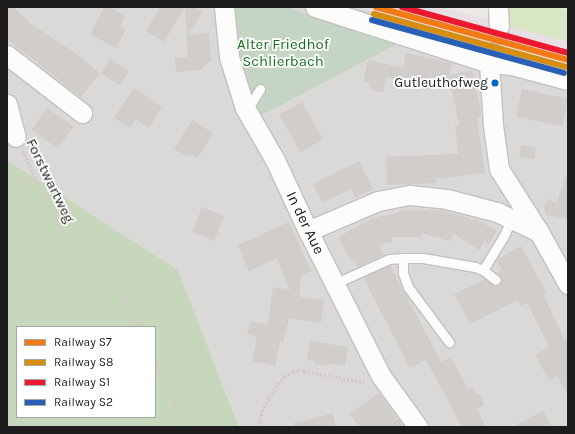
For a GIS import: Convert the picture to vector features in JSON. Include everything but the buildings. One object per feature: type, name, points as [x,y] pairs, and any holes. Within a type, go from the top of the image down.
[{"type":"street","name":"In der Aue","points":[[224,7],[229,57],[245,108],[275,160],[308,231],[336,283],[381,376],[418,427]]},
{"type":"street","points":[[315,7],[568,80]]},
{"type":"street","points":[[7,55],[82,113]]},
{"type":"street","points":[[499,60],[493,125],[499,169],[539,232],[568,284]]},
{"type":"street","points":[[7,104],[16,137]]},
{"type":"street","points":[[308,231],[378,201],[410,195],[447,199],[497,212],[539,232]]},
{"type":"lane","points":[[245,108],[250,105],[260,89]]},
{"type":"lane","points":[[483,270],[505,234],[511,218]]},
{"type":"lane","points":[[403,258],[403,273],[408,288],[449,342]]},
{"type":"lane","points":[[336,283],[389,259],[403,258],[423,258],[455,263],[483,270],[496,280]]},
{"type":"path","name":"Forstwartweg","points":[[16,137],[61,231],[123,293],[139,326]]},
{"type":"path","points":[[7,184],[35,178]]},
{"type":"path","points":[[156,363],[186,427]]},
{"type":"path","points":[[258,427],[262,411],[268,397],[284,376],[292,372],[298,370],[370,382],[381,376]]},
{"type":"shaded area","points":[[7,7],[358,7],[568,67],[568,427],[239,427],[178,270],[7,160]]},
{"type":"shaded area","points":[[358,7],[443,7],[568,42],[568,67]]},
{"type":"green space","name":"Alter Friedhof Schlierbach","points":[[233,7],[286,7],[397,44],[258,117],[236,52]]},
{"type":"green space","points":[[503,7],[558,7],[568,10],[568,42],[504,25]]},
{"type":"green space","points":[[7,160],[178,270],[239,427],[7,427]]},
{"type":"tunnel","points":[[499,26],[501,49]]},
{"type":"rail line","name":"S7","points":[[376,7],[568,60]]},
{"type":"rail line","name":"S1","points":[[402,7],[568,53]]},
{"type":"rail line","name":"S8","points":[[374,14],[566,67]]},
{"type":"rail line","name":"S2","points":[[372,20],[564,73]]},
{"type":"place","name":"Gutleuthofweg","points":[[495,83]]}]
